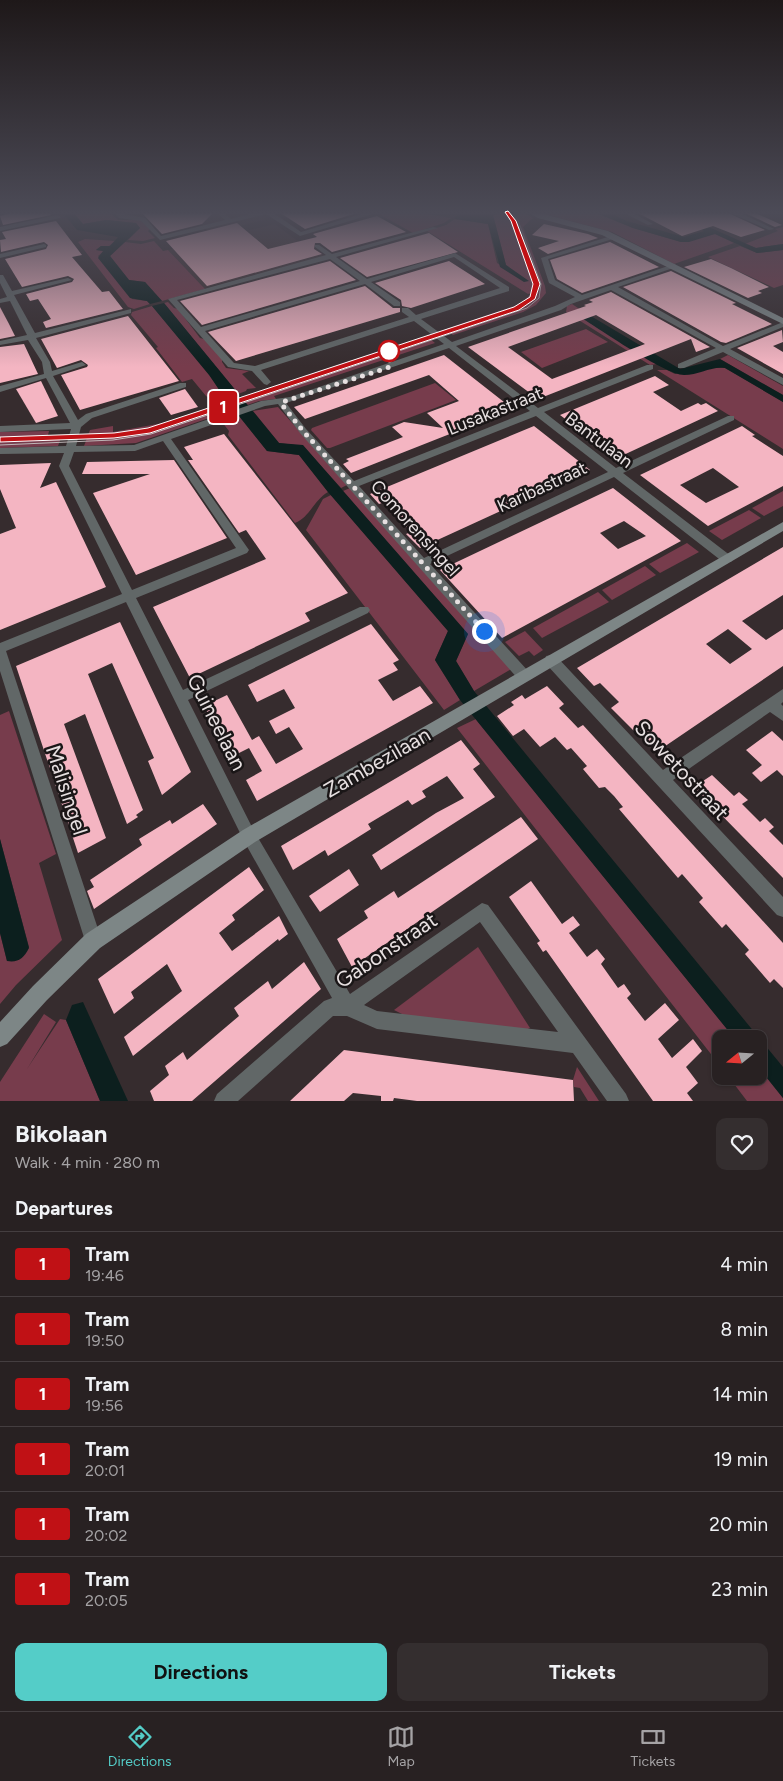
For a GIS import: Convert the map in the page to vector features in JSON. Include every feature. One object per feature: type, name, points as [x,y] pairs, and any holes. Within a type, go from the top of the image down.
[{"type":"street","points":[[305,263],[172,299],[230,366],[255,369],[506,289],[468,263]]},
{"type":"street","points":[[343,263],[397,304]]},
{"type":"street","points":[[200,330],[425,263]]},
{"type":"street","points":[[546,263],[552,281],[581,297]]},
{"type":"street","points":[[669,263],[783,322]]},
{"type":"street","points":[[0,451],[135,448],[250,408],[282,402],[451,346],[558,308],[564,303],[674,266]]},
{"type":"street","points":[[0,277],[31,332],[35,347],[46,362],[48,374],[76,426]]},
{"type":"street","points":[[0,301],[11,296],[68,280]]},
{"type":"street","points":[[612,287],[783,382]]},
{"type":"street","points":[[0,343],[128,310]]},
{"type":"street","name":"Bantulaan","points":[[405,310],[727,559]]},
{"type":"street","points":[[681,366],[783,322]]},
{"type":"street","points":[[0,389],[82,365]]},
{"type":"street","name":"Lusakastraat","points":[[352,485],[650,367]]},
{"type":"street","points":[[255,369],[267,382]]},
{"type":"street","points":[[0,429],[76,426],[89,416],[183,385]]},
{"type":"street","name":"Comorensingel","points":[[282,402],[285,410],[524,676]]},
{"type":"street","name":"Karibastraat","points":[[423,562],[731,418]]},
{"type":"street","name":"Guineelaan","points":[[76,426],[64,466],[249,836],[347,1007]]},
{"type":"street","points":[[0,650],[243,550],[166,438]]},
{"type":"street","name":"Zambezilaan","points":[[0,1037],[40,992],[93,941],[249,836],[783,526]]},
{"type":"street","points":[[180,698],[364,610]]},
{"type":"street","name":"Malisingel","points":[[0,650],[93,941]]},
{"type":"street","name":"Sowetostraat","points":[[551,660],[783,909]]},
{"type":"street","points":[[661,780],[783,695]]},
{"type":"street","points":[[771,704],[783,715]]},
{"type":"street","name":"Gabonstraat","points":[[224,1101],[330,1007],[347,1007],[482,911],[579,1044]]},
{"type":"street","points":[[347,1007],[377,1020],[579,1044],[619,1101]]},
{"type":"shaded area","points":[[94,263],[104,263],[132,299],[147,301],[150,304],[134,309],[128,307]]},
{"type":"shaded area","points":[[116,263],[181,263],[205,289],[162,301],[145,282],[129,280]]},
{"type":"shaded area","points":[[181,263],[297,263],[204,288]]},
{"type":"shaded area","points":[[479,263],[498,263],[528,281],[506,263],[537,263],[546,293],[536,305],[523,312],[453,335],[446,329],[520,304],[532,293],[528,294]]},
{"type":"shaded area","points":[[722,263],[783,263],[783,285],[774,288]]},
{"type":"shaded area","points":[[168,302],[178,309],[200,338],[204,339],[222,359],[226,368],[249,371],[242,374],[256,388],[247,389],[238,394],[164,303]]},
{"type":"shaded area","points":[[572,304],[584,312],[577,315],[657,364],[650,365],[566,312],[567,306]]},
{"type":"shaded area","points":[[152,306],[210,375],[224,398],[214,402],[206,396],[192,379],[182,382],[156,348],[158,347],[131,315],[132,312]]},
{"type":"shaded area","points":[[586,329],[608,342],[542,368],[521,352]]},
{"type":"shaded area","points":[[428,337],[435,343],[274,396],[276,399],[259,401],[136,443],[84,446],[90,430],[113,426],[113,432],[163,423],[209,410],[381,351],[383,353]]},
{"type":"shaded area","points":[[728,355],[783,386],[783,395],[720,359]]},
{"type":"shaded area","points":[[716,367],[725,368],[783,402],[783,449],[657,370],[667,370],[675,374]]},
{"type":"shaded area","points":[[435,383],[456,400],[330,448],[327,448],[311,430],[312,428]]},
{"type":"shaded area","points":[[278,407],[347,485],[341,488],[303,446],[279,443],[253,411]]},
{"type":"shaded area","points":[[239,416],[267,451],[299,455],[328,492],[319,499],[305,517],[295,523],[228,435],[229,431],[222,422]]},
{"type":"shaded area","points":[[49,431],[48,435],[62,435],[58,446],[0,448],[0,432]]},
{"type":"shaded area","points":[[350,488],[513,668],[474,691],[456,661],[468,634],[343,491]]},
{"type":"shaded area","points":[[783,491],[783,506],[764,516],[752,508]]},
{"type":"shaded area","points":[[331,495],[448,631],[435,660],[460,700],[444,710],[306,530],[323,499]]},
{"type":"shaded area","points":[[749,510],[761,518],[722,540],[709,531]]},
{"type":"shaded area","points":[[687,543],[699,552],[660,573],[649,564]]},
{"type":"shaded area","points":[[645,566],[656,575],[612,600],[602,590]]},
{"type":"shaded area","points":[[598,592],[609,602],[542,638],[533,628]]},
{"type":"shaded area","points":[[525,631],[543,650],[534,656],[529,651],[519,656],[505,642]]},
{"type":"shaded area","points":[[9,711],[56,854],[39,863],[62,940],[16,985],[0,1004],[0,933],[7,961],[29,947],[0,839],[0,715]]},
{"type":"shaded area","points":[[476,719],[728,1030],[712,1030],[712,1055],[457,728]]},
{"type":"shaded area","points":[[478,947],[530,1028],[523,1031],[404,1015],[394,1010]]},
{"type":"shaded area","points":[[44,1014],[56,1022],[27,1069],[60,1019],[66,1020],[100,1101],[0,1101],[0,1082]]},
{"type":"shaded area","points":[[577,1067],[599,1101],[588,1101],[580,1088],[574,1087],[573,1080]]},
{"type":"shaded area","points":[[768,1079],[783,1098],[783,1101],[747,1101],[735,1085],[768,1085]]},
{"type":"water","points":[[102,263],[116,263],[129,280],[145,282],[162,301],[150,304],[147,301],[130,298]]},
{"type":"water","points":[[499,263],[506,263],[529,281],[524,282],[500,267]]},
{"type":"water","points":[[164,303],[279,443],[303,445],[468,634],[456,661],[474,691],[753,1030],[728,1030],[460,700],[435,660],[448,631],[328,492],[299,455],[267,451],[209,375],[152,306]]},
{"type":"water","points":[[584,312],[680,369],[720,359],[783,395],[783,402],[725,368],[715,368],[695,374],[684,375],[675,373],[631,350],[577,315]]},
{"type":"water","points":[[0,839],[29,948],[23,957],[14,961],[7,961],[0,933]]},
{"type":"water","points":[[83,1002],[128,1101],[100,1101],[66,1020],[72,1005]]},
{"type":"water","points":[[768,1049],[783,1067],[783,1098],[768,1079]]},
{"type":"building","points":[[8,263],[77,263],[102,292],[109,291],[123,309],[46,328],[43,322],[51,319],[38,299],[30,301],[26,294],[72,282],[74,279],[68,276],[22,287]]},
{"type":"building","points":[[186,263],[288,263],[207,286]]},
{"type":"building","points":[[321,263],[333,263],[356,280],[202,325],[180,301]]},
{"type":"building","points":[[348,263],[417,263],[367,277]]},
{"type":"building","points":[[441,263],[453,263],[485,284],[411,308],[402,306],[401,300],[375,283]]},
{"type":"building","points":[[551,263],[652,263],[659,267],[582,293],[557,279]]},
{"type":"building","points":[[696,263],[721,263],[769,287],[758,291],[762,293],[748,298],[684,267]]},
{"type":"building","points":[[671,271],[736,303],[732,304],[772,324],[726,343],[721,342],[623,287]]},
{"type":"building","points":[[365,286],[393,308],[400,308],[400,312],[236,361],[208,332]]},
{"type":"building","points":[[611,292],[710,347],[696,352],[691,339],[538,399],[468,347],[586,306],[584,305],[593,302],[589,300]],"holes":[[[596,315],[645,344],[552,379],[508,347]]]},
{"type":"building","points":[[0,307],[9,324],[15,336],[0,339]]},
{"type":"building","points":[[128,316],[179,381],[80,410],[61,375],[87,367],[88,365],[81,360],[57,368],[41,339]]},
{"type":"building","points":[[782,330],[783,342],[773,346],[783,352],[783,374],[737,348]]},
{"type":"building","points":[[24,344],[38,374],[0,383],[0,347]]},
{"type":"building","points":[[444,355],[513,409],[351,473],[343,464],[349,461],[346,459],[403,437],[392,427],[404,422],[443,428],[427,413],[459,401],[429,375],[305,419],[294,407]]},
{"type":"building","points":[[655,376],[669,385],[653,392],[681,411],[698,403],[701,405],[706,403],[718,411],[617,458],[560,415]]},
{"type":"building","points":[[41,381],[58,416],[36,423],[16,389]]},
{"type":"building","points":[[185,389],[198,407],[171,415],[159,398]]},
{"type":"building","points":[[534,426],[590,470],[420,548],[406,534],[411,532],[385,502],[379,504],[370,494]]},
{"type":"building","points":[[742,426],[755,435],[752,436],[783,456],[783,486],[708,526],[640,475]],"holes":[[[713,468],[739,487],[706,503],[680,485]]]},
{"type":"building","points":[[224,434],[348,593],[305,613],[310,621],[190,678],[153,607],[266,559],[246,530],[239,533],[188,460],[193,460],[184,447]]},
{"type":"building","points":[[174,460],[227,538],[136,575],[93,493],[150,474],[82,474],[87,462]]},
{"type":"building","points":[[51,463],[40,488],[56,482],[106,587],[0,630],[0,534],[16,528],[0,489],[0,465]]},
{"type":"building","points":[[613,488],[681,541],[502,638],[440,570]],"holes":[[[624,521],[646,536],[618,549],[600,533]]]},
{"type":"building","points":[[783,547],[783,595],[742,621],[766,640],[783,629],[783,666],[658,751],[640,733],[638,735],[611,708],[619,702],[600,683],[594,686],[577,668]],"holes":[[[728,629],[752,649],[730,664],[706,644]]]},
{"type":"building","points":[[120,622],[191,772],[162,795],[148,761],[154,758],[112,663],[88,674],[143,810],[136,815],[138,817],[127,824],[85,714],[64,724],[106,838],[78,853],[16,666]]},
{"type":"building","points":[[371,624],[399,660],[393,663],[398,670],[378,680],[393,701],[420,686],[433,703],[257,801],[246,780],[262,771],[249,748],[231,757],[204,706],[227,695],[252,740],[259,736],[276,764],[303,749],[289,727],[276,734],[269,721],[295,708],[284,689],[257,702],[248,685]]},
{"type":"building","points":[[547,686],[564,704],[559,708],[578,728],[583,725],[783,943],[783,988],[774,979],[770,983],[745,954],[749,950],[726,924],[722,928],[699,902],[703,898],[682,874],[678,878],[619,809],[623,807],[614,796],[605,787],[599,788],[583,769],[587,766],[571,748],[567,750],[555,737],[540,747],[524,729],[513,736],[497,716],[514,705],[511,702],[522,695],[525,699]]},
{"type":"building","points":[[772,731],[783,741],[783,776],[777,770],[761,782],[752,773],[762,765],[746,750]]},
{"type":"building","points":[[461,740],[480,764],[473,769],[495,797],[381,870],[372,855],[436,813],[464,798],[447,776],[422,791],[426,797],[412,805],[408,800],[368,824],[371,829],[328,856],[325,850],[293,870],[281,846]]},
{"type":"building","points":[[712,775],[734,796],[739,792],[748,800],[742,804],[760,822],[765,818],[774,827],[769,831],[783,845],[783,878],[694,787]]},
{"type":"building","points":[[203,804],[217,824],[94,909],[87,891],[94,887],[90,880],[142,845],[139,839],[170,820],[172,824]]},
{"type":"building","points":[[521,817],[538,839],[352,967],[337,939],[368,918],[364,911],[394,891],[398,898]]},
{"type":"building","points":[[249,867],[264,890],[232,915],[235,920],[219,933],[232,951],[279,916],[288,934],[279,941],[278,939],[133,1056],[124,1037],[182,991],[167,964],[131,992],[134,998],[114,1014],[98,979]]},
{"type":"building","points":[[349,869],[359,885],[320,912],[309,896]]},
{"type":"building","points":[[531,881],[562,924],[573,916],[580,925],[569,933],[587,957],[597,949],[605,959],[601,964],[618,988],[624,984],[631,994],[627,998],[645,1021],[665,1003],[679,1020],[658,1039],[672,1058],[693,1039],[702,1051],[686,1067],[698,1083],[687,1093],[693,1101],[653,1101],[546,950],[543,952],[537,943],[540,941],[509,897]]},
{"type":"building","points":[[304,962],[321,989],[192,1101],[154,1101],[150,1091],[169,1075],[165,1066],[183,1052],[187,1060],[239,1016],[234,1008],[268,981],[272,989]]},
{"type":"building","points":[[344,1050],[573,1080],[574,1101],[417,1101],[394,1098],[393,1101],[381,1101],[381,1096],[353,1093],[344,1101],[290,1101]]},
{"type":"tram line","name":"1","points":[[0,440],[114,436],[150,430],[517,309],[526,304],[536,291],[537,284],[530,263]]},
{"type":"tram line","points":[[0,445],[113,440],[151,434],[527,308],[539,298],[541,284],[534,263]]},
{"type":"route","points":[[389,351],[390,367],[282,402],[283,406],[303,431],[484,631]]}]
